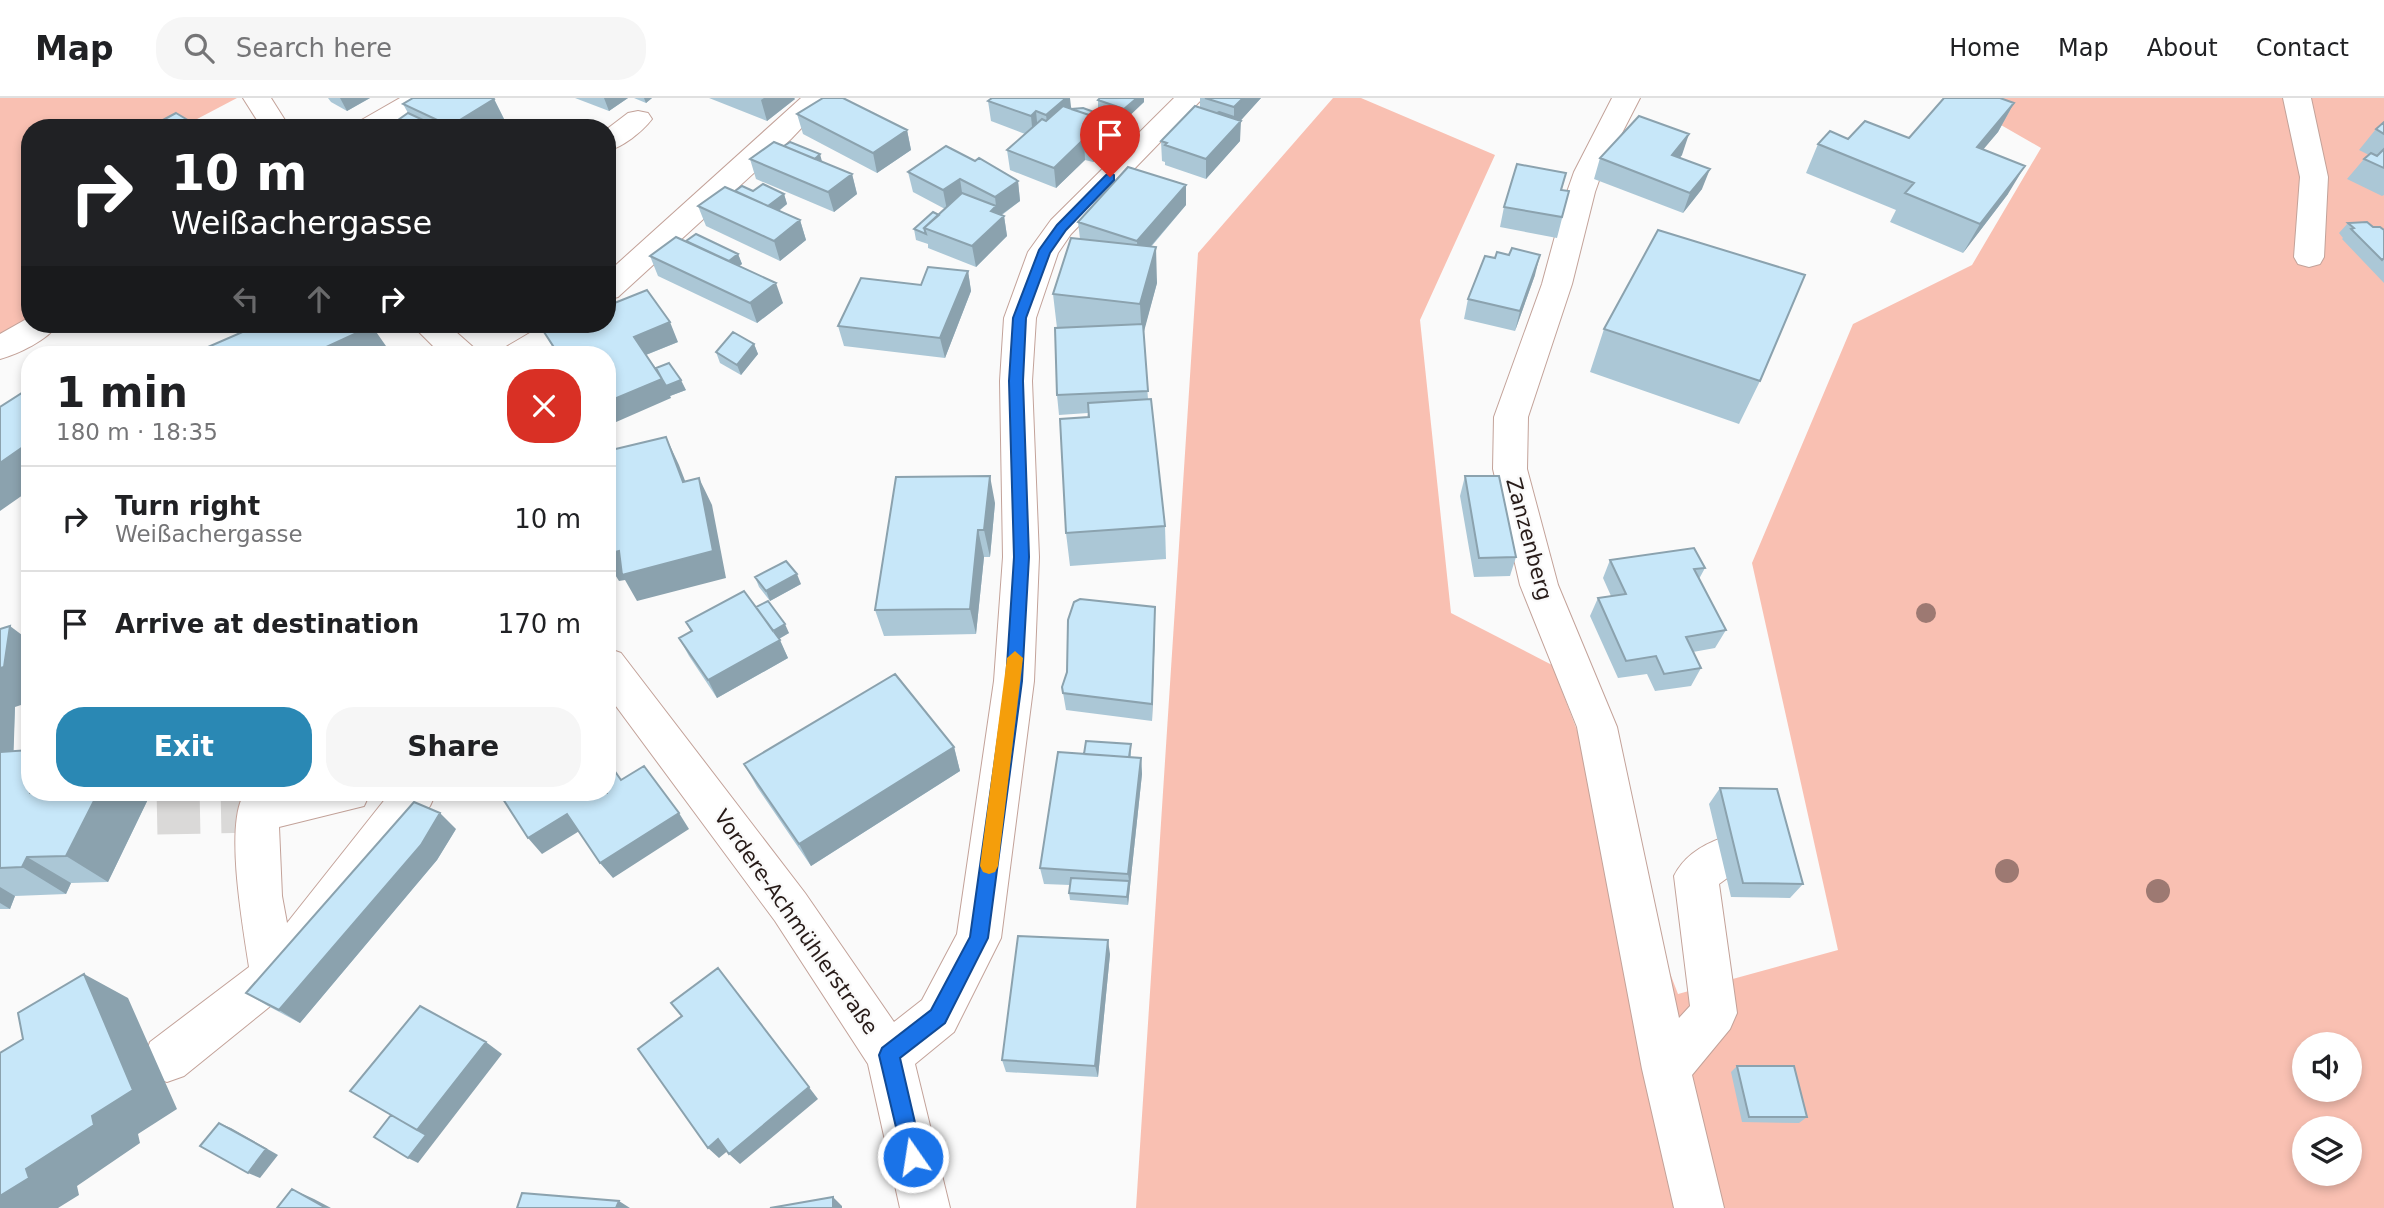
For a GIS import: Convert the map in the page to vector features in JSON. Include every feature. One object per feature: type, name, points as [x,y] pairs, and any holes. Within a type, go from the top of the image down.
[{"type":"street","points":[[257,98],[270,119]]},
{"type":"street","points":[[383,119],[419,98]]},
{"type":"street","points":[[616,282],[816,98]]},
{"type":"street","points":[[889,1055],[938,1016],[979,938],[1014,681],[1021,557],[1016,381],[1020,318],[1031,281],[1044,252],[1061,228],[1189,98]]},
{"type":"street","name":"Zanzenberg","points":[[1626,98],[1588,172],[1581,192],[1557,284],[1511,417],[1510,469],[1539,585],[1597,727],[1667,1069],[1699,1208]]},
{"type":"street","points":[[2297,98],[2314,177],[2309,257]]},
{"type":"street","points":[[616,136],[638,119]]},
{"type":"street","points":[[0,348],[26,333]]},
{"type":"street","points":[[437,333],[452,346]]},
{"type":"street","points":[[532,346],[554,333]]},
{"type":"street","name":"Vordere-Achmühlerstraße","points":[[616,676],[790,907],[889,1055],[925,1208]]},
{"type":"street","points":[[273,976],[260,896],[257,811],[313,801]]},
{"type":"street","points":[[167,1059],[273,976],[409,801]]},
{"type":"street","points":[[1667,1069],[1714,1013],[1696,876],[1722,857]]},
{"type":"shaded area","points":[[0,98],[237,98],[197,119],[21,119],[21,322],[0,335]]},
{"type":"shaded area","points":[[1333,98],[1361,98],[1495,155],[1420,320],[1451,613],[1552,665],[1678,994],[1838,950],[1752,563],[1853,324],[1972,265],[2041,148],[1954,98],[2384,98],[2384,1208],[1136,1208],[1198,253]]},
{"type":"building","points":[[413,98],[494,99],[461,119],[435,119],[403,104]]},
{"type":"building","points":[[823,98],[843,98],[907,130],[873,153],[797,114]]},
{"type":"building","points":[[992,98],[1066,98],[1046,115],[1036,111],[1031,116],[988,101]]},
{"type":"building","points":[[1137,98],[1124,109],[1098,100]]},
{"type":"building","points":[[1205,98],[1243,98],[1234,107]]},
{"type":"building","points":[[1944,98],[2000,98],[2014,103],[1977,147],[2025,166],[1980,224],[1905,193],[1914,183],[1818,144],[1830,131],[1848,139],[1865,121],[1909,138]]},
{"type":"building","points":[[1063,106],[1112,123],[1092,142],[1084,139],[1054,168],[1007,150],[1042,119],[1046,121]]},
{"type":"building","points":[[1195,106],[1241,121],[1206,159],[1165,145],[1167,143],[1161,141]]},
{"type":"building","points":[[1083,108],[1108,117],[1104,120],[1071,109]]},
{"type":"building","points":[[176,113],[186,119],[165,119]]},
{"type":"building","points":[[408,113],[421,119],[399,119]]},
{"type":"building","points":[[1639,116],[1689,134],[1672,155],[1710,169],[1690,193],[1600,158]]},
{"type":"building","points":[[2384,122],[2384,134],[2376,129]]},
{"type":"building","points":[[774,142],[852,174],[828,192],[750,159]]},
{"type":"building","points":[[790,142],[820,154],[815,159],[784,146]]},
{"type":"building","points":[[946,146],[975,161],[979,158],[1018,181],[995,197],[960,179],[943,190],[908,172]]},
{"type":"building","points":[[2384,149],[2384,168],[2364,159],[2371,153],[2377,156]]},
{"type":"building","points":[[1517,164],[1566,173],[1561,190],[1569,191],[1562,217],[1504,207]]},
{"type":"building","points":[[1128,167],[1186,185],[1137,241],[1078,222]]},
{"type":"building","points":[[763,184],[784,194],[768,206],[735,191],[742,186],[753,191]]},
{"type":"building","points":[[725,187],[800,220],[774,241],[698,206]]},
{"type":"building","points":[[962,193],[996,206],[991,211],[1004,216],[972,246],[924,228]]},
{"type":"building","points":[[933,212],[939,215],[924,228],[926,234],[914,229]]},
{"type":"building","points":[[2367,222],[2384,230],[2382,260],[2348,223]]},
{"type":"building","points":[[1658,230],[1805,275],[1760,381],[1604,329]]},
{"type":"building","points":[[696,234],[738,254],[729,261],[686,241]]},
{"type":"building","points":[[676,237],[776,283],[750,303],[650,256]]},
{"type":"building","points":[[1071,238],[1156,247],[1140,304],[1053,294]]},
{"type":"building","points":[[1512,248],[1540,255],[1520,311],[1468,299],[1485,256],[1495,258],[1497,252],[1509,255]]},
{"type":"building","points":[[928,267],[968,271],[940,338],[838,326],[861,278],[921,285]]},
{"type":"building","points":[[647,290],[670,322],[634,337],[662,379],[616,398],[616,346],[553,346],[545,333],[616,333],[616,302]]},
{"type":"building","points":[[1143,324],[1148,391],[1057,395],[1055,328]]},
{"type":"building","points":[[733,332],[754,344],[737,365],[716,352]]},
{"type":"building","points":[[240,333],[357,333],[329,346],[210,346]]},
{"type":"building","points":[[669,363],[681,380],[666,386],[656,368]]},
{"type":"building","points":[[21,394],[21,448],[0,463],[0,407]]},
{"type":"building","points":[[1151,399],[1165,526],[1066,533],[1060,419],[1089,417],[1088,403]]},
{"type":"building","points":[[666,437],[683,482],[699,478],[713,551],[622,575],[619,551],[616,552],[616,449]]},
{"type":"building","points":[[990,476],[984,530],[978,530],[970,609],[875,610],[896,477]]},
{"type":"building","points":[[1465,476],[1499,476],[1516,557],[1479,558]]},
{"type":"building","points":[[1694,548],[1705,568],[1694,569],[1726,630],[1686,637],[1701,668],[1664,674],[1656,656],[1626,661],[1598,598],[1626,594],[1610,560]]},
{"type":"building","points":[[786,561],[797,574],[766,591],[755,577]]},
{"type":"building","points":[[744,591],[780,640],[708,680],[679,638],[692,631],[686,622]]},
{"type":"building","points":[[1080,599],[1155,607],[1152,704],[1063,693],[1062,687],[1067,672],[1068,620],[1074,602]]},
{"type":"building","points":[[768,601],[785,624],[773,631],[756,607]]},
{"type":"building","points":[[10,626],[4,667],[0,668],[0,629]]},
{"type":"building","points":[[895,674],[954,747],[799,844],[744,764]]},
{"type":"building","points":[[1086,741],[1131,744],[1129,757],[1084,754]]},
{"type":"building","points":[[21,751],[21,801],[94,801],[66,856],[27,857],[22,867],[0,868],[0,752]]},
{"type":"building","points":[[1058,752],[1141,758],[1128,874],[1040,868]]},
{"type":"building","points":[[644,766],[679,813],[600,863],[567,814],[528,838],[504,801],[616,801],[616,773],[621,780]]},
{"type":"building","points":[[1720,788],[1777,789],[1803,884],[1743,883]]},
{"type":"building","points":[[414,802],[440,813],[421,845],[279,1010],[246,993]]},
{"type":"building","points":[[1071,878],[1129,881],[1127,897],[1069,893]]},
{"type":"building","points":[[1018,936],[1108,940],[1095,1066],[1002,1060]]},
{"type":"building","points":[[718,968],[809,1087],[729,1154],[718,1139],[708,1148],[638,1049],[682,1016],[671,1003]]},
{"type":"building","points":[[84,974],[133,1090],[92,1116],[94,1125],[26,1169],[29,1178],[0,1196],[0,1053],[23,1039],[18,1013]]},
{"type":"building","points":[[420,1006],[486,1042],[417,1130],[350,1091]]},
{"type":"building","points":[[1737,1066],[1794,1066],[1807,1117],[1749,1117]]},
{"type":"building","points":[[391,1115],[426,1135],[408,1158],[374,1137]]},
{"type":"building","points":[[219,1123],[266,1149],[248,1173],[200,1146]]},
{"type":"building","points":[[292,1189],[326,1208],[277,1208]]},
{"type":"building","points":[[522,1193],[619,1201],[616,1208],[517,1208]]},
{"type":"building","points":[[833,1197],[833,1208],[770,1208]]},
{"type":"tunnel","points":[[157,813],[257,811]]},
{"type":"slow traffic","points":[[989,866],[1015,658]]},
{"type":"route","points":[[913,1157],[889,1055],[938,1016],[979,938],[1014,681],[1021,557],[1016,381],[1020,318],[1031,281],[1044,252],[1061,228],[1110,177]]}]
